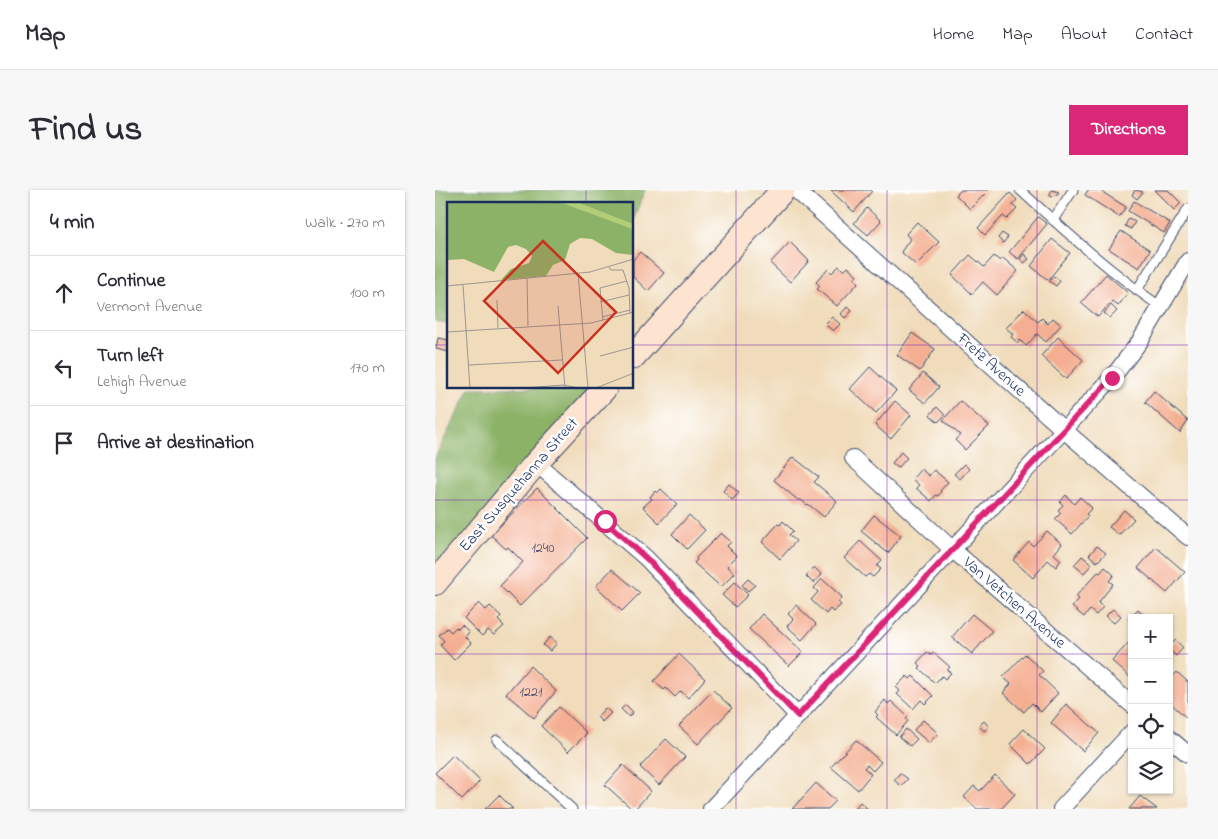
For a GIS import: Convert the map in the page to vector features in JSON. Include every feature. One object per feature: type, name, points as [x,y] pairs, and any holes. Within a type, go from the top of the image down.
[{"type":"main road","points":[[634,356],[783,190]]},
{"type":"main road","name":"East Susquehanna Street","points":[[435,583],[536,463],[604,389]]},
{"type":"street","name":"Fretz Avenue","points":[[796,190],[1064,430],[1188,537]]},
{"type":"street","points":[[711,809],[1112,378],[1140,341],[1188,261]]},
{"type":"street","name":"Van Vetchen Avenue","points":[[853,458],[953,550],[1131,704]]},
{"type":"street","points":[[536,463],[646,558],[798,716]]},
{"type":"street","points":[[1061,809],[1128,736]]},
{"type":"street","points":[[1173,741],[1188,754]]},
{"type":"lane","points":[[1020,190],[1084,248],[1161,307]]},
{"type":"lane","points":[[1053,220],[1073,190]]},
{"type":"lane","points":[[1137,290],[1188,209]]},
{"type":"lane","points":[[497,740],[572,809]]},
{"type":"green space","points":[[435,190],[645,190],[634,218],[634,202],[447,202],[447,324],[435,322]]},
{"type":"green space","points":[[470,389],[604,389],[435,583],[435,458]]},
{"type":"building","points":[[830,190],[871,190],[872,191],[854,212]]},
{"type":"building","points":[[961,190],[989,190],[970,209],[956,195]]},
{"type":"building","points":[[1052,190],[1059,192],[1056,196],[1052,197],[1049,195]]},
{"type":"building","points":[[1088,190],[1099,190],[1126,207],[1119,217],[1085,195]]},
{"type":"building","points":[[1135,190],[1143,192],[1137,199],[1132,195]]},
{"type":"building","points":[[1154,190],[1168,190],[1181,203],[1174,210]]},
{"type":"building","points":[[1010,193],[1017,200],[1012,205],[1017,209],[1007,219],[1003,216],[985,235],[978,228]]},
{"type":"building","points":[[1134,201],[1170,223],[1164,233],[1128,211]]},
{"type":"building","points":[[867,208],[881,221],[868,235],[854,223]]},
{"type":"building","points":[[1038,217],[1047,224],[1018,259],[1009,252]]},
{"type":"building","points":[[1129,218],[1135,222],[1131,229],[1125,226]]},
{"type":"building","points":[[917,222],[939,242],[916,265],[901,252],[910,239],[906,234]]},
{"type":"building","points":[[1121,231],[1150,250],[1139,268],[1109,249]]},
{"type":"building","points":[[1002,233],[1008,237],[1003,243],[998,238]]},
{"type":"building","points":[[1052,239],[1070,253],[1048,280],[1031,266]]},
{"type":"building","points":[[790,242],[809,261],[790,282],[770,263]]},
{"type":"building","points":[[640,252],[664,273],[648,291],[634,278],[634,259]]},
{"type":"building","points":[[1024,254],[1029,259],[1024,263],[1020,259]]},
{"type":"building","points":[[970,255],[984,267],[994,256],[1000,261],[1003,258],[1018,271],[997,295],[983,282],[972,294],[952,275]]},
{"type":"building","points":[[839,266],[844,271],[848,267],[857,275],[854,279],[858,283],[837,306],[817,289],[820,286],[816,282],[828,269],[832,273]]},
{"type":"building","points":[[1106,274],[1128,293],[1118,306],[1112,301],[1098,317],[1081,303]]},
{"type":"building","points":[[1054,276],[1060,281],[1056,286],[1049,281]]},
{"type":"building","points":[[1111,305],[1117,311],[1110,318],[1104,313]]},
{"type":"building","points":[[847,307],[852,311],[845,318],[841,314]]},
{"type":"building","points":[[1024,309],[1038,322],[1042,318],[1048,324],[1053,318],[1061,325],[1046,342],[1037,334],[1026,346],[1020,340],[1018,343],[1011,337],[1013,334],[1006,328]]},
{"type":"building","points":[[832,317],[840,324],[833,331],[825,324]]},
{"type":"building","points":[[912,333],[935,349],[920,371],[897,355]]},
{"type":"building","points":[[1058,337],[1083,360],[1066,379],[1041,356]]},
{"type":"building","points":[[438,338],[447,340],[447,352],[436,349]]},
{"type":"building","points":[[870,367],[896,391],[876,413],[850,389]]},
{"type":"building","points":[[923,373],[939,387],[925,403],[909,390]]},
{"type":"building","points":[[1154,391],[1188,421],[1180,433],[1145,402]]},
{"type":"building","points":[[895,401],[911,415],[891,439],[875,425]]},
{"type":"building","points":[[960,401],[989,426],[965,450],[955,440],[960,435],[943,420]]},
{"type":"building","points":[[937,407],[945,415],[938,422],[930,415]]},
{"type":"building","points":[[901,452],[907,458],[898,468],[892,463]]},
{"type":"building","points":[[793,457],[819,477],[814,482],[837,501],[824,517],[808,504],[800,499],[799,501],[774,480]]},
{"type":"building","points":[[964,464],[969,469],[960,479],[954,474]]},
{"type":"building","points":[[921,469],[929,476],[934,470],[948,482],[938,496],[936,495],[931,501],[916,488],[919,485],[912,479]]},
{"type":"building","points":[[729,484],[739,493],[732,500],[723,491]]},
{"type":"building","points":[[537,488],[587,538],[520,606],[500,586],[523,562],[508,547],[506,549],[491,535]]},
{"type":"building","points":[[661,489],[677,504],[659,523],[643,507],[652,499],[650,497],[655,491],[657,493]]},
{"type":"building","points":[[1066,495],[1074,504],[1080,497],[1092,508],[1086,514],[1088,516],[1072,534],[1055,519],[1061,513],[1058,510],[1063,505],[1060,502]]},
{"type":"building","points":[[1124,510],[1134,519],[1119,535],[1109,527]]},
{"type":"building","points":[[689,515],[705,530],[687,549],[672,534]]},
{"type":"building","points":[[874,515],[901,536],[888,553],[861,531]]},
{"type":"building","points":[[783,521],[793,531],[789,535],[796,541],[780,559],[762,542]]},
{"type":"building","points":[[1047,531],[1062,544],[1054,554],[1061,560],[1056,567],[1048,560],[1033,578],[1013,560],[1029,542],[1033,546]]},
{"type":"building","points":[[721,533],[731,542],[727,546],[737,556],[727,566],[735,573],[721,587],[694,563],[697,560],[696,558]]},
{"type":"building","points":[[860,541],[882,561],[877,566],[881,569],[873,577],[869,574],[865,577],[844,558]]},
{"type":"building","points":[[1097,546],[1106,553],[1097,562],[1089,555]]},
{"type":"building","points":[[1156,547],[1185,572],[1167,593],[1138,568]]},
{"type":"building","points":[[1082,556],[1092,564],[1084,573],[1074,565]]},
{"type":"building","points":[[814,567],[822,575],[813,583],[806,576]]},
{"type":"building","points":[[1105,567],[1114,575],[1109,581],[1113,584],[1098,603],[1103,607],[1096,615],[1090,610],[1084,617],[1072,607],[1079,599],[1076,596]]},
{"type":"building","points":[[612,569],[640,593],[622,611],[596,586]]},
{"type":"building","points":[[748,579],[755,585],[748,591],[742,585]]},
{"type":"building","points":[[822,579],[842,597],[838,602],[841,605],[833,612],[830,609],[826,614],[811,600],[818,592],[814,588]]},
{"type":"building","points":[[735,582],[748,595],[735,607],[722,595]]},
{"type":"building","points":[[479,603],[486,610],[490,606],[501,616],[498,620],[504,626],[494,635],[488,630],[482,636],[464,618]]},
{"type":"building","points":[[796,605],[816,624],[802,640],[787,626],[793,619],[788,614]]},
{"type":"building","points":[[1113,609],[1121,616],[1114,623],[1106,616]]},
{"type":"building","points":[[1138,609],[1142,614],[1133,614]]},
{"type":"building","points":[[762,614],[803,652],[789,666],[749,629]]},
{"type":"building","points":[[972,614],[992,631],[972,654],[952,637]]},
{"type":"building","points":[[462,625],[469,632],[465,637],[471,643],[454,660],[440,645],[444,641],[439,635],[447,628],[451,632],[456,627],[458,629]]},
{"type":"building","points":[[550,637],[557,643],[550,651],[543,645]]},
{"type":"building","points":[[1176,640],[1183,648],[1176,656],[1173,653],[1173,643]]},
{"type":"building","points":[[1128,643],[1128,675],[1112,661]]},
{"type":"building","points":[[927,652],[931,655],[934,653],[950,667],[947,670],[951,673],[945,679],[942,676],[935,683],[919,668],[921,666],[917,663]]},
{"type":"building","points":[[679,654],[705,679],[688,698],[681,691],[675,697],[666,688],[664,690],[654,681]]},
{"type":"building","points":[[1025,654],[1043,671],[1039,675],[1058,693],[1041,712],[1032,703],[1024,712],[1003,693],[1011,684],[1003,677]]},
{"type":"building","points":[[530,666],[556,691],[534,718],[506,694]]},
{"type":"building","points":[[1177,672],[1188,682],[1188,719],[1173,706],[1173,676]]},
{"type":"building","points":[[907,676],[910,679],[913,676],[933,696],[925,704],[921,700],[913,709],[897,694],[900,691],[896,687]]},
{"type":"building","points":[[713,690],[732,708],[698,744],[679,726]]},
{"type":"building","points":[[885,700],[888,704],[891,701],[908,717],[906,719],[908,721],[896,735],[876,717],[878,715],[875,712]]},
{"type":"building","points":[[1066,704],[1099,733],[1083,751],[1051,723]]},
{"type":"building","points":[[626,705],[633,712],[629,717],[621,709]]},
{"type":"building","points":[[559,707],[587,733],[568,752],[541,726]]},
{"type":"building","points":[[605,708],[611,713],[602,722],[597,717]]},
{"type":"building","points":[[923,720],[938,733],[929,743],[914,730]]},
{"type":"building","points":[[984,721],[989,727],[984,731],[979,726]]},
{"type":"building","points":[[906,729],[917,739],[910,746],[899,737]]},
{"type":"building","points":[[1024,729],[1045,749],[1030,764],[1010,744]]},
{"type":"building","points":[[666,739],[685,757],[659,785],[640,767]]},
{"type":"building","points":[[856,740],[881,762],[873,771],[867,765],[864,768],[871,774],[858,790],[831,767]]},
{"type":"building","points":[[453,755],[480,781],[462,800],[435,773]]},
{"type":"building","points":[[623,765],[651,791],[635,809],[632,809],[605,785]]},
{"type":"building","points":[[900,773],[908,779],[901,786],[894,780]]},
{"type":"building","points":[[995,775],[1015,794],[1001,809],[977,809],[964,797],[974,786],[980,791]]},
{"type":"building","points":[[816,783],[836,801],[828,809],[792,809]]},
{"type":"building","points":[[499,795],[513,809],[485,809]]},
{"type":"building","points":[[1140,796],[1157,809],[1129,809]]},
{"type":"building","points":[[860,802],[868,809],[855,808]]},
{"type":"route","points":[[605,521],[646,558],[798,716],[1112,378]]}]
